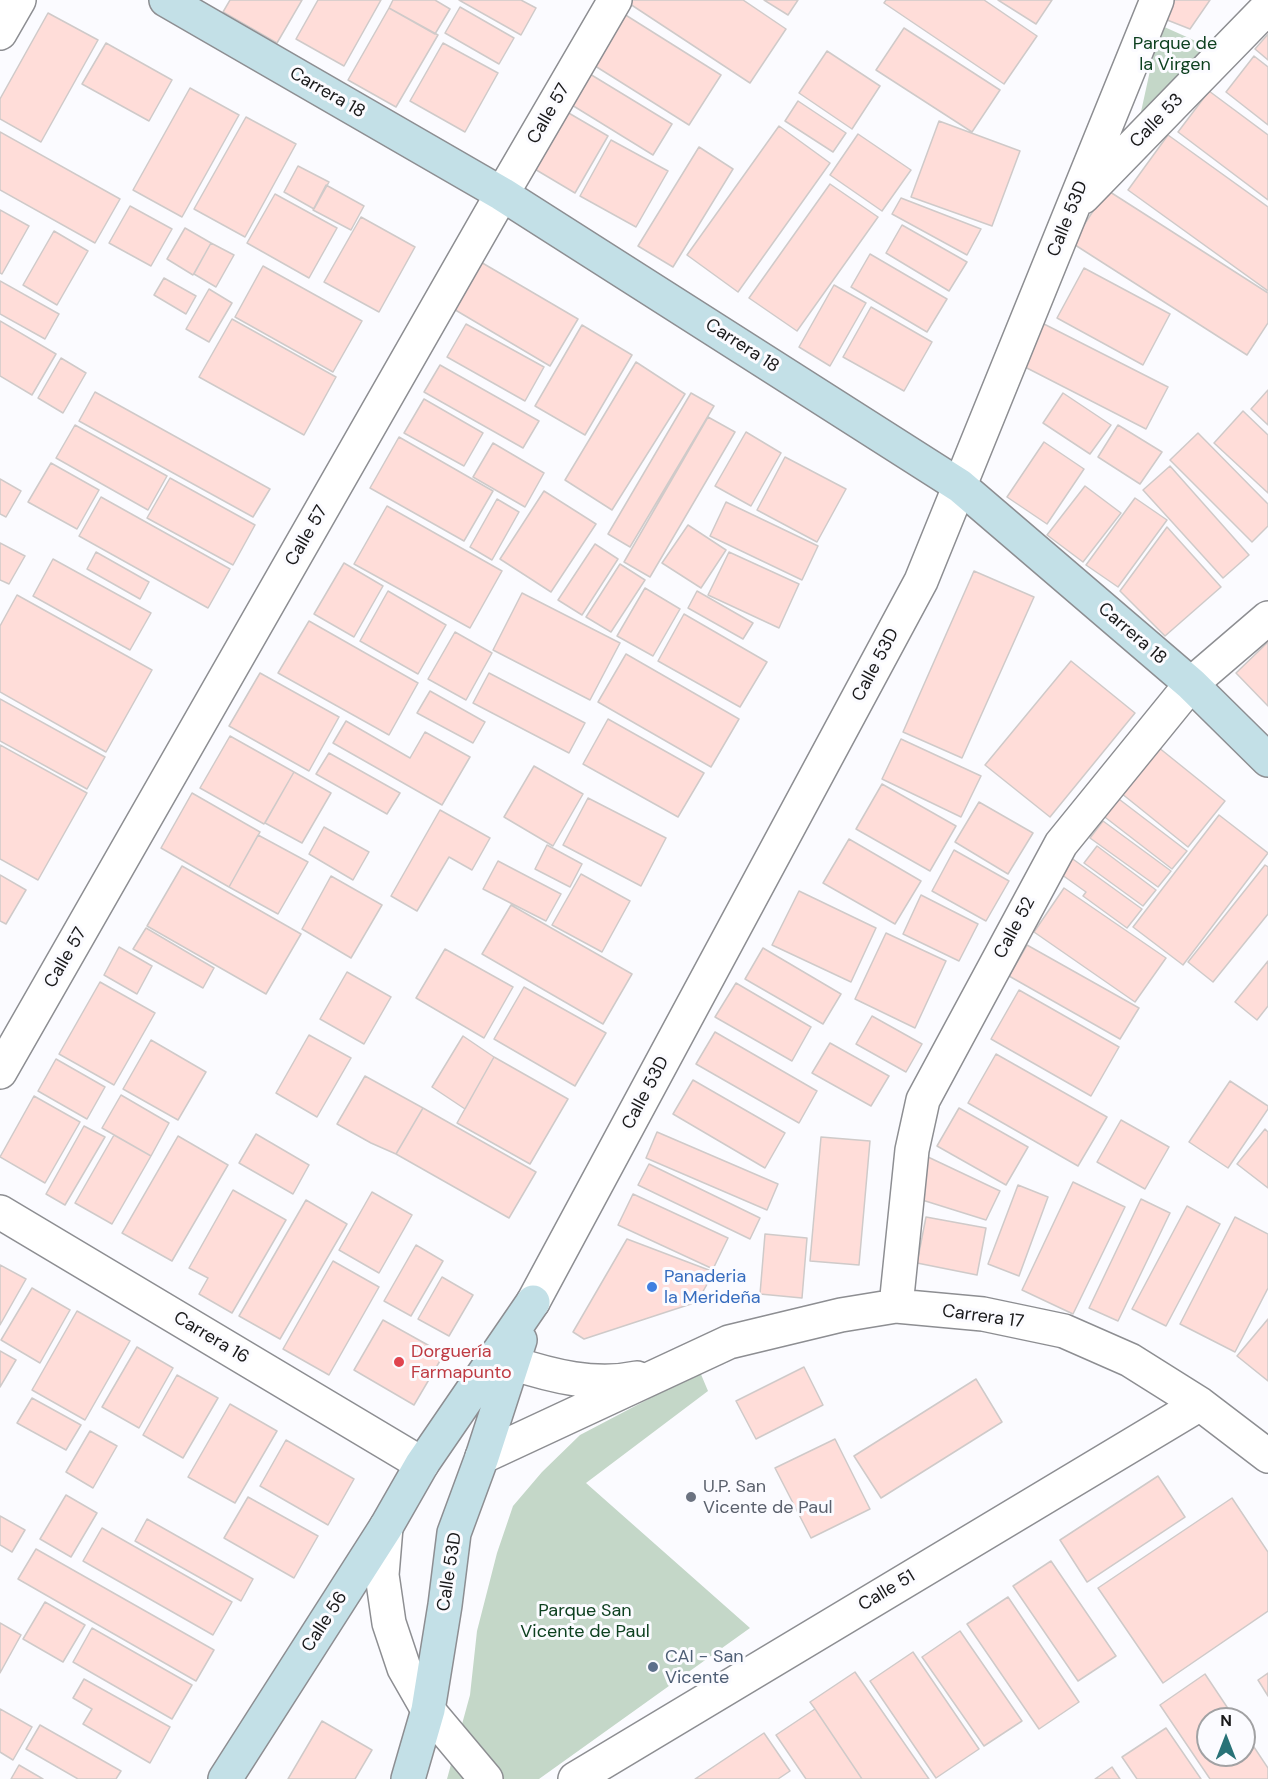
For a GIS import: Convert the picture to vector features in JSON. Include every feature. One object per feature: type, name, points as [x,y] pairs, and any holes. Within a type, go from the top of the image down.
[{"type":"street","points":[[0,33],[19,0]]},
{"type":"street","name":"Carrera 18","points":[[166,0],[502,194],[960,486],[1191,684],[1268,760]]},
{"type":"street","name":"Calle 57","points":[[0,1072],[615,0]]},
{"type":"street","name":"Calle 53D","points":[[422,1464],[533,1302],[921,581],[1157,0]]},
{"type":"street","name":"Calle 53","points":[[1072,209],[1268,7]]},
{"type":"street","name":"Calle 52","points":[[896,1306],[912,1150],[923,1100],[1061,844],[1191,684],[1268,618]]},
{"type":"street","name":"Carrera 16","points":[[0,1212],[422,1464]]},
{"type":"street","name":"Calle 53D","points":[[408,1779],[428,1710],[454,1533],[482,1457],[533,1302]]},
{"type":"street","name":"Carrera 17","points":[[482,1457],[671,1371],[729,1342],[841,1315],[896,1306],[983,1314],[1064,1331],[1130,1360],[1200,1404],[1268,1456]]},
{"type":"street","name":"Carrera 17","points":[[512,1363],[551,1376],[591,1381],[631,1380],[671,1371]]},
{"type":"street","name":"Calle 51","points":[[575,1779],[1200,1404]]},
{"type":"street","name":"Calle 56","points":[[225,1779],[386,1527],[422,1464]]},
{"type":"street","points":[[386,1527],[382,1575],[389,1623],[404,1668],[428,1710],[486,1779]]},
{"type":"green space","name":"Parque de la Virgen","points":[[1160,25],[1209,47],[1139,121]]},
{"type":"green space","name":"Parque San Vicente de Paul","points":[[700,1372],[708,1391],[586,1483],[750,1628],[539,1779],[447,1779],[470,1695],[477,1631],[497,1553],[513,1506],[542,1472],[580,1435]]},
{"type":"building","points":[[230,0],[302,0],[277,43],[223,12]]},
{"type":"building","points":[[318,0],[381,0],[344,66],[296,39]]},
{"type":"building","points":[[393,0],[435,0],[450,9],[435,34],[389,8]]},
{"type":"building","points":[[459,0],[521,0],[536,8],[521,35]]},
{"type":"building","points":[[628,0],[743,0],[786,29],[750,83],[627,2]]},
{"type":"building","points":[[764,0],[798,0],[788,15]]},
{"type":"building","points":[[886,0],[984,0],[1037,36],[1004,84],[884,3]]},
{"type":"building","points":[[998,0],[1052,0],[1036,24]]},
{"type":"building","points":[[1158,0],[1210,0],[1190,29],[1152,14]]},
{"type":"building","points":[[460,7],[514,38],[499,64],[445,33]]},
{"type":"building","points":[[389,8],[438,35],[396,107],[348,80]]},
{"type":"building","points":[[48,13],[98,40],[41,142],[0,119],[0,99]]},
{"type":"building","points":[[624,14],[721,75],[689,125],[592,64]]},
{"type":"building","points":[[904,28],[1000,90],[972,132],[876,70]]},
{"type":"building","points":[[1268,34],[1268,60],[1255,49]]},
{"type":"building","points":[[106,43],[172,80],[149,121],[82,84]]},
{"type":"building","points":[[443,43],[498,73],[465,132],[410,101]]},
{"type":"building","points":[[827,51],[880,86],[852,129],[799,93]]},
{"type":"building","points":[[1254,56],[1268,67],[1268,125],[1226,92]]},
{"type":"building","points":[[585,71],[672,124],[653,155],[567,102]]},
{"type":"building","points":[[190,88],[239,115],[182,217],[133,190]]},
{"type":"building","points":[[1209,91],[1268,135],[1268,200],[1178,132]]},
{"type":"building","points":[[798,101],[846,133],[833,152],[785,121]]},
{"type":"building","points":[[567,112],[608,136],[575,193],[533,168]]},
{"type":"building","points":[[246,117],[296,144],[245,237],[194,209]]},
{"type":"building","points":[[939,121],[1020,151],[992,226],[911,197]]},
{"type":"building","points":[[779,126],[830,163],[738,292],[687,255]]},
{"type":"building","points":[[0,132],[120,199],[95,243],[0,190]]},
{"type":"building","points":[[858,134],[911,170],[882,211],[830,175]]},
{"type":"building","points":[[1168,135],[1268,207],[1268,291],[1128,190]]},
{"type":"building","points":[[611,140],[668,171],[636,227],[580,196]]},
{"type":"building","points":[[699,147],[733,169],[673,267],[638,246]]},
{"type":"building","points":[[298,166],[329,182],[314,209],[284,192]]},
{"type":"building","points":[[830,184],[878,217],[797,331],[749,298]]},
{"type":"building","points":[[326,185],[364,206],[351,230],[313,210]]},
{"type":"building","points":[[1107,190],[1268,293],[1268,323],[1247,355],[1072,243]]},
{"type":"building","points":[[275,194],[337,228],[309,278],[247,243]]},
{"type":"building","points":[[901,198],[981,229],[967,255],[892,214]]},
{"type":"building","points":[[130,206],[172,229],[151,266],[109,243]]},
{"type":"building","points":[[0,210],[29,226],[2,274],[0,273]]},
{"type":"building","points":[[361,217],[415,247],[379,312],[324,282]]},
{"type":"building","points":[[902,225],[967,262],[949,291],[886,253]]},
{"type":"building","points":[[185,228],[211,243],[193,275],[167,259]]},
{"type":"building","points":[[54,231],[88,251],[57,305],[23,285]]},
{"type":"building","points":[[211,243],[234,255],[216,287],[194,274]]},
{"type":"building","points":[[870,254],[947,299],[927,332],[851,287]]},
{"type":"building","points":[[479,261],[578,319],[550,366],[452,308]]},
{"type":"building","points":[[263,266],[362,321],[333,372],[235,317]]},
{"type":"building","points":[[1084,268],[1170,314],[1143,365],[1057,318]]},
{"type":"building","points":[[164,278],[196,296],[186,314],[154,295]]},
{"type":"building","points":[[0,281],[59,314],[45,339],[0,314]]},
{"type":"building","points":[[834,285],[866,303],[830,366],[799,347]]},
{"type":"building","points":[[209,289],[232,303],[209,342],[186,329]]},
{"type":"building","points":[[871,307],[932,342],[904,391],[843,357]]},
{"type":"building","points":[[232,319],[336,377],[304,435],[199,377]]},
{"type":"building","points":[[0,321],[56,354],[32,395],[0,376]]},
{"type":"building","points":[[466,324],[544,367],[525,401],[447,357]]},
{"type":"building","points":[[1044,324],[1168,387],[1146,429],[1023,366]]},
{"type":"building","points":[[582,325],[632,355],[585,435],[535,406]]},
{"type":"building","points":[[61,358],[86,373],[63,413],[38,398]]},
{"type":"building","points":[[636,362],[685,394],[612,510],[565,480]]},
{"type":"building","points":[[440,365],[539,421],[523,448],[424,392]]},
{"type":"building","points":[[1268,390],[1268,425],[1251,409]]},
{"type":"building","points":[[95,392],[270,489],[253,517],[79,421]]},
{"type":"building","points":[[691,393],[714,406],[630,547],[608,534]]},
{"type":"building","points":[[1063,393],[1111,425],[1090,454],[1043,423]]},
{"type":"building","points":[[424,399],[483,433],[464,466],[404,433]]},
{"type":"building","points":[[1243,411],[1268,435],[1268,493],[1214,443]]},
{"type":"building","points":[[708,417],[735,432],[650,577],[624,562]]},
{"type":"building","points":[[75,425],[167,476],[148,510],[56,458]]},
{"type":"building","points":[[1118,425],[1162,452],[1140,484],[1098,457]]},
{"type":"building","points":[[746,432],[781,453],[751,506],[715,486]]},
{"type":"building","points":[[1198,433],[1268,504],[1268,526],[1252,542],[1170,460]]},
{"type":"building","points":[[399,437],[493,491],[464,541],[370,488]]},
{"type":"building","points":[[1044,442],[1084,469],[1047,524],[1007,497]]},
{"type":"building","points":[[493,443],[544,473],[525,507],[473,477]]},
{"type":"building","points":[[785,457],[846,489],[817,542],[757,510]]},
{"type":"building","points":[[51,463],[99,490],[77,529],[28,502]]},
{"type":"building","points":[[1170,466],[1249,555],[1223,578],[1143,490]]},
{"type":"building","points":[[170,478],[255,525],[233,565],[147,518]]},
{"type":"building","points":[[0,479],[21,491],[6,517],[0,514]]},
{"type":"building","points":[[1085,486],[1121,513],[1083,562],[1047,535]]},
{"type":"building","points":[[544,491],[596,524],[551,592],[500,559]]},
{"type":"building","points":[[101,497],[230,569],[208,608],[79,536]]},
{"type":"building","points":[[1135,498],[1167,520],[1118,587],[1086,565]]},
{"type":"building","points":[[497,499],[519,512],[492,560],[470,547]]},
{"type":"building","points":[[726,502],[818,546],[802,580],[710,536]]},
{"type":"building","points":[[387,506],[502,571],[470,628],[354,564]]},
{"type":"building","points":[[688,525],[726,550],[701,588],[662,563]]},
{"type":"building","points":[[1167,527],[1221,587],[1165,636],[1120,591]]},
{"type":"building","points":[[0,543],[25,556],[9,584],[0,580]]},
{"type":"building","points":[[595,544],[618,559],[582,615],[558,600]]},
{"type":"building","points":[[96,552],[149,582],[140,599],[87,569]]},
{"type":"building","points":[[729,552],[799,584],[779,628],[708,595]]},
{"type":"building","points":[[53,559],[151,613],[130,650],[33,596]]},
{"type":"building","points":[[344,563],[383,586],[354,637],[314,614]]},
{"type":"building","points":[[620,564],[645,580],[611,632],[586,617]]},
{"type":"building","points":[[974,571],[1034,597],[962,758],[903,732]]},
{"type":"building","points":[[645,588],[680,609],[653,656],[617,636]]},
{"type":"building","points":[[388,591],[446,625],[418,674],[360,641]]},
{"type":"building","points":[[697,591],[753,623],[743,639],[688,608]]},
{"type":"building","points":[[522,593],[620,643],[590,700],[493,650]]},
{"type":"building","points":[[17,595],[152,670],[106,752],[0,692],[0,626]]},
{"type":"building","points":[[684,614],[767,662],[740,707],[658,661]]},
{"type":"building","points":[[309,621],[418,683],[389,735],[278,673]]},
{"type":"building","points":[[455,632],[492,653],[466,700],[428,679]]},
{"type":"building","points":[[1268,642],[1268,706],[1236,673]]},
{"type":"building","points":[[626,654],[739,719],[711,767],[598,702]]},
{"type":"building","points":[[1071,661],[1135,713],[1050,817],[985,765]]},
{"type":"building","points":[[260,673],[339,717],[309,771],[229,726]]},
{"type":"building","points":[[489,673],[585,723],[569,753],[473,703]]},
{"type":"building","points":[[430,691],[485,722],[473,743],[417,713]]},
{"type":"building","points":[[0,699],[105,757],[87,789],[0,741]]},
{"type":"building","points":[[608,719],[704,773],[678,817],[583,764]]},
{"type":"building","points":[[346,721],[410,758],[425,732],[470,757],[442,805],[333,743]]},
{"type":"building","points":[[230,736],[294,772],[264,824],[200,788]]},
{"type":"building","points":[[901,739],[981,776],[961,817],[882,779]]},
{"type":"building","points":[[1153,743],[1225,801],[1188,847],[1116,789]]},
{"type":"building","points":[[0,745],[87,793],[38,880],[0,859]]},
{"type":"building","points":[[329,753],[400,793],[387,814],[316,774]]},
{"type":"building","points":[[534,766],[583,794],[553,846],[504,817]]},
{"type":"building","points":[[294,772],[331,793],[302,843],[265,823]]},
{"type":"building","points":[[882,784],[956,826],[930,871],[856,829]]},
{"type":"building","points":[[192,793],[260,832],[229,887],[161,848]]},
{"type":"building","points":[[1111,793],[1187,851],[1172,869],[1097,811]]},
{"type":"building","points":[[588,798],[666,838],[641,886],[563,845]]},
{"type":"building","points":[[979,802],[1033,833],[1008,874],[955,842]]},
{"type":"building","points":[[440,810],[490,838],[472,870],[449,857],[417,911],[391,896]]},
{"type":"building","points":[[1219,815],[1268,853],[1183,965],[1133,927]]},
{"type":"building","points":[[1103,821],[1171,871],[1158,887],[1090,838]]},
{"type":"building","points":[[324,827],[369,852],[353,880],[309,854]]},
{"type":"building","points":[[258,835],[308,862],[278,914],[229,887]]},
{"type":"building","points":[[849,839],[921,881],[895,924],[823,883]]},
{"type":"building","points":[[547,845],[582,864],[570,887],[535,869]]},
{"type":"building","points":[[1097,846],[1156,890],[1143,906],[1084,863]]},
{"type":"building","points":[[954,850],[1009,881],[986,921],[932,891]]},
{"type":"building","points":[[1070,857],[1142,909],[1127,928],[1083,896],[1086,892],[1058,872]]},
{"type":"building","points":[[498,861],[561,894],[546,921],[483,889]]},
{"type":"building","points":[[1265,865],[1268,867],[1268,914],[1213,982],[1188,962]]},
{"type":"building","points":[[182,866],[301,934],[266,994],[147,926]]},
{"type":"building","points":[[581,874],[630,901],[602,952],[552,925]]},
{"type":"building","points":[[0,875],[26,890],[6,924],[0,921]]},
{"type":"building","points":[[331,876],[382,905],[351,958],[302,929]]},
{"type":"building","points":[[1064,888],[1166,958],[1135,1002],[1034,932]]},
{"type":"building","points":[[799,891],[876,928],[851,982],[772,945]]},
{"type":"building","points":[[921,895],[978,924],[959,961],[903,934]]},
{"type":"building","points":[[511,905],[632,974],[603,1024],[482,954]]},
{"type":"building","points":[[146,928],[214,968],[203,988],[133,949]]},
{"type":"building","points":[[886,933],[946,961],[915,1028],[855,999]]},
{"type":"building","points":[[1027,945],[1139,1008],[1120,1039],[1009,976]]},
{"type":"building","points":[[119,947],[152,966],[137,994],[104,975]]},
{"type":"building","points":[[763,948],[841,994],[823,1024],[745,979]]},
{"type":"building","points":[[445,949],[513,987],[484,1038],[416,998]]},
{"type":"building","points":[[1268,961],[1268,1006],[1257,1020],[1235,1002]]},
{"type":"building","points":[[347,972],[391,997],[364,1044],[320,1019]]},
{"type":"building","points":[[100,982],[155,1013],[114,1085],[59,1054]]},
{"type":"building","points":[[736,983],[811,1027],[792,1061],[715,1017]]},
{"type":"building","points":[[524,987],[606,1033],[575,1086],[494,1039]]},
{"type":"building","points":[[1019,990],[1119,1047],[1091,1096],[991,1039]]},
{"type":"building","points":[[872,1016],[922,1044],[906,1072],[856,1044]]},
{"type":"building","points":[[715,1032],[817,1091],[799,1123],[696,1064]]},
{"type":"building","points":[[309,1035],[351,1058],[317,1117],[276,1093]]},
{"type":"building","points":[[463,1036],[494,1057],[465,1109],[432,1087]]},
{"type":"building","points":[[151,1040],[206,1072],[178,1120],[123,1089]]},
{"type":"building","points":[[830,1043],[889,1076],[871,1106],[812,1073]]},
{"type":"building","points":[[996,1054],[1107,1117],[1078,1166],[968,1103]]},
{"type":"building","points":[[494,1057],[568,1099],[530,1164],[457,1123]]},
{"type":"building","points":[[56,1059],[105,1087],[87,1119],[38,1091]]},
{"type":"building","points":[[365,1076],[423,1108],[396,1154],[337,1124]]},
{"type":"building","points":[[693,1080],[785,1133],[765,1168],[673,1114]]},
{"type":"building","points":[[1230,1081],[1268,1106],[1268,1109],[1228,1168],[1189,1142]]},
{"type":"building","points":[[121,1095],[169,1123],[151,1156],[102,1128]]},
{"type":"building","points":[[34,1096],[80,1122],[45,1183],[0,1157]]},
{"type":"building","points":[[423,1108],[536,1172],[509,1218],[396,1154]]},
{"type":"building","points":[[959,1108],[1028,1147],[1006,1185],[937,1146]]},
{"type":"building","points":[[1121,1120],[1169,1147],[1145,1189],[1097,1162]]},
{"type":"building","points":[[84,1126],[105,1137],[65,1205],[46,1194]]},
{"type":"building","points":[[1265,1129],[1268,1132],[1268,1188],[1237,1164]]},
{"type":"building","points":[[657,1132],[778,1184],[767,1210],[646,1158]]},
{"type":"building","points":[[256,1134],[309,1165],[293,1194],[239,1163]]},
{"type":"building","points":[[114,1135],[151,1156],[112,1224],[75,1203]]},
{"type":"building","points":[[178,1136],[228,1165],[172,1261],[122,1233]]},
{"type":"building","points":[[821,1137],[870,1141],[859,1265],[810,1261]]},
{"type":"building","points":[[928,1157],[1000,1191],[986,1220],[919,1199]]},
{"type":"building","points":[[649,1164],[760,1218],[750,1239],[638,1185]]},
{"type":"building","points":[[1073,1182],[1125,1207],[1073,1314],[1022,1290]]},
{"type":"building","points":[[1018,1185],[1048,1197],[1019,1276],[988,1264]]},
{"type":"building","points":[[233,1190],[286,1220],[232,1313],[199,1294],[208,1278],[189,1268]]},
{"type":"building","points":[[372,1192],[412,1215],[379,1273],[339,1250]]},
{"type":"building","points":[[633,1194],[728,1238],[713,1269],[618,1225]]},
{"type":"building","points":[[1141,1199],[1170,1213],[1118,1321],[1089,1308]]},
{"type":"building","points":[[306,1200],[347,1224],[280,1339],[239,1316]]},
{"type":"building","points":[[1187,1206],[1220,1224],[1166,1326],[1132,1309]]},
{"type":"building","points":[[926,1217],[986,1228],[977,1275],[917,1263]]},
{"type":"building","points":[[1235,1217],[1268,1234],[1268,1288],[1235,1352],[1180,1324]]},
{"type":"building","points":[[765,1234],[807,1238],[802,1298],[760,1294]]},
{"type":"building","name":"Panaderia la Merideña","points":[[627,1239],[714,1272],[697,1302],[584,1339],[573,1332]]},
{"type":"building","points":[[416,1245],[443,1261],[411,1316],[384,1301]]},
{"type":"building","points":[[333,1261],[379,1287],[329,1375],[283,1349]]},
{"type":"building","points":[[0,1265],[26,1279],[0,1325]]},
{"type":"building","points":[[442,1277],[473,1295],[449,1336],[418,1319]]},
{"type":"building","points":[[32,1288],[70,1310],[40,1363],[1,1340]]},
{"type":"building","points":[[77,1311],[130,1341],[85,1420],[32,1390]]},
{"type":"building","points":[[1268,1319],[1268,1381],[1237,1356]]},
{"type":"building","name":"Dorguería Farmapunto","points":[[383,1320],[444,1354],[414,1405],[354,1370]]},
{"type":"building","points":[[137,1347],[173,1368],[139,1428],[102,1407]]},
{"type":"building","points":[[0,1351],[16,1360],[0,1387]]},
{"type":"building","points":[[804,1367],[823,1405],[756,1439],[736,1401]]},
{"type":"building","points":[[177,1375],[218,1398],[183,1458],[143,1435]]},
{"type":"building","points":[[976,1379],[1002,1422],[881,1498],[854,1456]]},
{"type":"building","points":[[32,1398],[81,1425],[66,1450],[17,1423]]},
{"type":"building","points":[[230,1404],[277,1431],[235,1503],[188,1477]]},
{"type":"building","points":[[90,1431],[117,1446],[93,1488],[66,1472]]},
{"type":"building","points":[[835,1439],[870,1509],[811,1538],[775,1468]]},
{"type":"building","points":[[286,1440],[354,1479],[328,1525],[260,1486]]},
{"type":"building","points":[[1158,1476],[1185,1517],[1087,1582],[1060,1540]]},
{"type":"building","points":[[66,1495],[97,1513],[71,1557],[40,1539]]},
{"type":"building","points":[[248,1497],[318,1536],[294,1578],[224,1538]]},
{"type":"building","points":[[1232,1498],[1268,1552],[1268,1611],[1163,1683],[1098,1588]]},
{"type":"building","points":[[0,1516],[25,1530],[12,1552],[0,1545]]},
{"type":"building","points":[[147,1519],[253,1579],[241,1601],[135,1541]]},
{"type":"building","points":[[102,1528],[232,1602],[213,1635],[83,1561]]},
{"type":"building","points":[[36,1549],[214,1650],[196,1681],[18,1579]]},
{"type":"building","points":[[1051,1561],[1116,1656],[1078,1681],[1013,1586]]},
{"type":"building","points":[[1008,1597],[1079,1702],[1039,1729],[967,1624]]},
{"type":"building","points":[[45,1602],[85,1625],[63,1662],[23,1639]]},
{"type":"building","points":[[0,1623],[21,1635],[0,1673]]},
{"type":"building","points":[[92,1628],[192,1685],[172,1719],[73,1662]]},
{"type":"building","points":[[960,1631],[1022,1721],[984,1746],[922,1657]]},
{"type":"building","points":[[913,1652],[979,1749],[936,1778],[870,1681]]},
{"type":"building","points":[[855,1672],[929,1779],[862,1779],[810,1702]]},
{"type":"building","points":[[1268,1673],[1268,1696],[1258,1680]]},
{"type":"building","points":[[1205,1674],[1227,1707],[1196,1707],[1196,1758],[1160,1705]]},
{"type":"building","points":[[84,1679],[170,1727],[150,1763],[83,1724],[92,1709],[73,1698]]},
{"type":"building","points":[[0,1709],[32,1727],[13,1760],[0,1752]]},
{"type":"building","points":[[815,1709],[862,1779],[806,1779],[776,1735]]},
{"type":"building","points":[[322,1721],[372,1750],[355,1779],[288,1779]]},
{"type":"building","points":[[40,1725],[121,1771],[116,1779],[78,1779],[26,1749]]},
{"type":"building","points":[[1166,1728],[1201,1779],[1137,1779],[1122,1757]]},
{"type":"building","points":[[764,1733],[790,1771],[778,1779],[695,1779]]},
{"type":"building","points":[[1256,1750],[1268,1768],[1268,1779],[1210,1779],[1202,1767],[1256,1767]]},
{"type":"building","points":[[19,1765],[43,1779],[11,1779]]},
{"type":"building","points":[[1112,1767],[1120,1779],[1095,1779]]},
{"type":"place","name":"Panaderia la Merideña","points":[[652,1287]]},
{"type":"place","name":"Dorguería Farmapunto","points":[[399,1362]]},
{"type":"place","name":"U.P. San Vicente de Paul","points":[[691,1497]]},
{"type":"place","name":"CAI - San Vicente","points":[[653,1667]]}]
